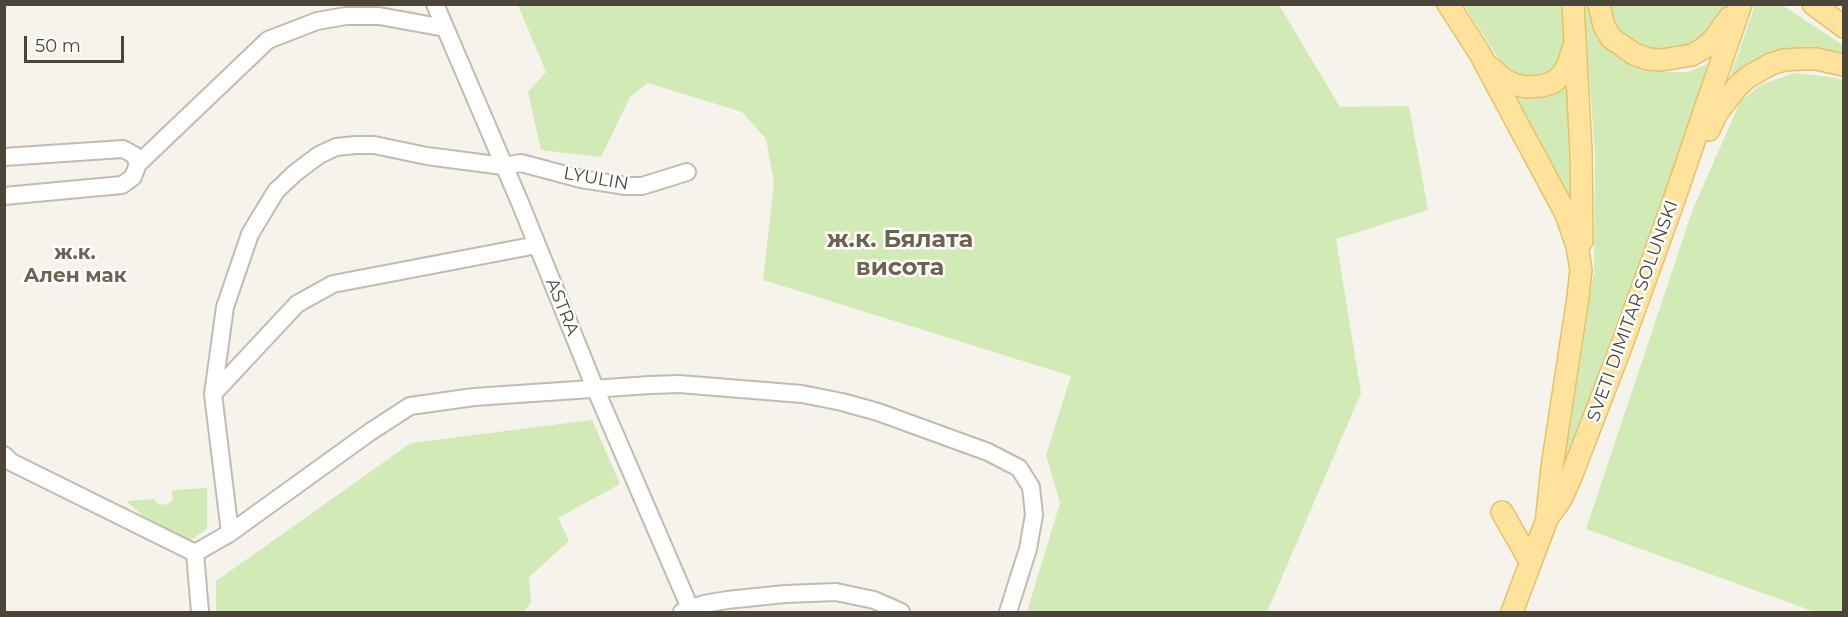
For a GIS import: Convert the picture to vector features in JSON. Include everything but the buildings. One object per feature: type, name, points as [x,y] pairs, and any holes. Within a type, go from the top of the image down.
[{"type":"main road","points":[[1448,4],[1492,70],[1513,84],[1526,87],[1552,83],[1562,75],[1568,65],[1575,42]]},
{"type":"main road","points":[[1547,519],[1552,467],[1581,270],[1582,160],[1573,4]]},
{"type":"main road","points":[[1599,4],[1604,26],[1611,38],[1634,54],[1648,59],[1662,60],[1692,55],[1704,48],[1714,39],[1740,4]]},
{"type":"main road","name":"SVETI DIMITAR SOLUNSKI","points":[[1512,612],[1547,519],[1561,499],[1571,477],[1621,347],[1673,203],[1740,4]]},
{"type":"main road","points":[[1813,4],[1844,27]]},
{"type":"main road","points":[[1479,52],[1566,214],[1573,230],[1581,270]]},
{"type":"main road","points":[[1673,203],[1717,113],[1748,77],[1784,60],[1816,59],[1844,65]]},
{"type":"main road","points":[[1502,513],[1530,561]]},
{"type":"street","name":"ASTRA","points":[[435,4],[537,245],[686,610]]},
{"type":"street","points":[[4,196],[122,185],[134,177],[138,164],[268,40],[317,21],[346,16],[379,16],[445,28]]},
{"type":"street","name":"LYULIN","points":[[230,533],[213,394],[225,307],[250,234],[276,191],[295,173],[319,155],[336,147],[357,145],[374,145],[427,156],[503,166],[521,163],[580,179],[626,186],[642,186],[687,172]]},
{"type":"street","points":[[4,157],[123,150],[134,155],[138,164]]},
{"type":"street","points":[[213,394],[297,304],[333,284],[537,245]]},
{"type":"street","points":[[195,553],[230,533],[370,432],[410,406],[474,397],[679,384],[802,394],[842,402],[878,412],[988,452],[1019,468],[1031,487],[1034,515],[1028,549],[1008,612]]},
{"type":"street","points":[[4,455],[11,462],[195,553]]},
{"type":"street","points":[[195,553],[200,612]]},
{"type":"street","points":[[686,610],[727,600],[836,592],[874,600],[901,612]]},
{"type":"green space","points":[[518,5],[1279,5],[1340,107],[1409,106],[1428,210],[1336,239],[1361,393],[1267,612],[1027,612],[1060,503],[1046,455],[1071,376],[763,280],[774,183],[766,139],[742,112],[648,83],[630,97],[601,157],[541,150],[528,92],[546,72]]},
{"type":"green space","points":[[1464,5],[1566,5],[1568,42],[1556,68],[1538,76],[1517,75],[1504,67]]},
{"type":"green space","points":[[1584,5],[1593,5],[1629,62],[1661,72],[1688,72],[1707,64],[1705,95],[1678,171],[1555,489],[1569,433],[1594,271],[1595,154]]},
{"type":"green space","points":[[1608,5],[1724,5],[1718,24],[1696,47],[1666,55],[1637,49],[1615,30]]},
{"type":"green space","points":[[1755,5],[1782,5],[1843,45],[1843,61],[1809,54],[1729,80]]},
{"type":"green space","points":[[1794,73],[1843,80],[1843,612],[1815,612],[1586,529],[1693,209],[1740,102],[1760,85]]},
{"type":"green space","points":[[1571,81],[1572,208],[1510,92]]},
{"type":"green space","points":[[592,420],[620,484],[558,518],[569,541],[529,577],[531,603],[523,612],[216,612],[216,581],[411,443]]},
{"type":"green space","points":[[207,488],[207,529],[186,543],[156,527],[126,501],[154,499],[162,505],[173,500],[172,490]]},
{"type":"district","name":"ж.к. Бялата висота","points":[[900,254]]},
{"type":"district","name":"ж.к. Ален мак","points":[[75,264]]}]
